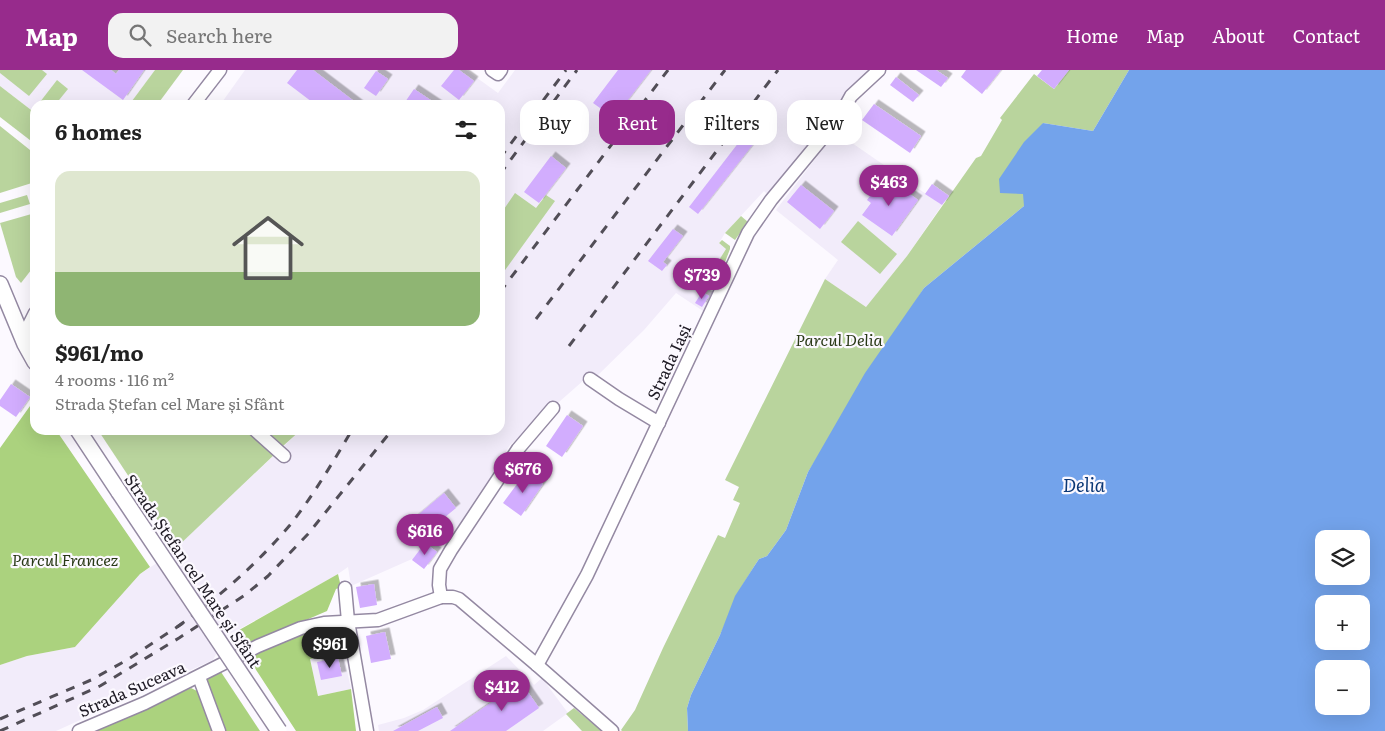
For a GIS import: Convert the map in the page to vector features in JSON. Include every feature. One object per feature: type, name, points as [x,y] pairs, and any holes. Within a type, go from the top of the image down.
[{"type":"main road","points":[[0,284],[30,353]]},
{"type":"main road","name":"Strada Ștefan cel Mare și Sfânt","points":[[81,435],[279,731]]},
{"type":"street","points":[[197,100],[220,70]]},
{"type":"street","name":"Strada Iași","points":[[538,665],[587,574],[748,233],[771,200],[840,118],[852,96],[879,70]]},
{"type":"street","points":[[25,344],[30,323]]},
{"type":"street","points":[[590,379],[659,423]]},
{"type":"street","points":[[553,408],[518,449],[451,550],[440,569],[438,585],[441,597],[459,599],[538,665],[612,731]]},
{"type":"street","points":[[261,435],[284,456]]},
{"type":"street","points":[[345,588],[348,621],[367,731]]},
{"type":"street","name":"Strada Suceava","points":[[79,731],[145,703],[258,646],[301,628],[324,623],[378,620],[441,597]]},
{"type":"street","points":[[199,677],[219,731]]},
{"type":"shaded area","points":[[0,70],[155,70],[133,100],[30,100],[30,109],[0,86]]},
{"type":"shaded area","points":[[245,70],[466,70],[498,93],[515,70],[873,70],[843,100],[787,100],[787,145],[808,145],[768,195],[764,191],[725,233],[719,243],[726,249],[712,273],[721,279],[703,311],[676,293],[644,330],[597,376],[592,373],[510,445],[473,507],[424,569],[412,559],[351,586],[348,567],[225,637],[213,660],[56,731],[0,731],[0,665],[27,656],[75,647],[140,574],[166,557],[296,435],[505,435],[505,100],[224,100]]},
{"type":"shaded area","points":[[826,145],[855,145],[942,205],[907,256],[866,307],[825,279],[838,260],[776,210]]},
{"type":"shaded area","points":[[343,652],[351,689],[318,696],[310,659]]},
{"type":"shaded area","points":[[506,656],[534,685],[542,678],[568,713],[543,731],[379,731],[378,725],[404,718],[423,710]]},
{"type":"green space","points":[[0,70],[42,70],[47,74],[29,96],[0,73]]},
{"type":"green space","points":[[155,70],[183,70],[161,100],[133,100]]},
{"type":"green space","name":"Parcul Delia","points":[[1069,70],[1129,70],[1093,131],[1043,123],[1024,194],[1024,206],[924,288],[808,472],[786,530],[767,556],[759,559],[742,586],[691,695],[687,708],[688,731],[622,731],[635,710],[718,535],[725,538],[740,503],[733,500],[739,487],[725,480],[825,279],[866,307],[907,256],[976,158],[981,156],[1002,120],[1000,118],[1034,74],[1054,89]]},
{"type":"green space","points":[[57,80],[68,89],[59,100],[42,100]]},
{"type":"green space","points":[[0,86],[30,109],[30,140],[0,117]]},
{"type":"green space","points":[[0,126],[30,150],[30,184],[0,193]]},
{"type":"green space","points":[[515,193],[536,208],[546,195],[555,201],[505,270],[505,208]]},
{"type":"green space","points":[[27,195],[30,204],[0,213],[0,203]]},
{"type":"green space","points":[[30,214],[30,271],[21,283],[16,277],[0,223]]},
{"type":"green space","points":[[741,216],[748,222],[735,240],[725,233]]},
{"type":"green space","points":[[858,221],[897,254],[880,274],[841,242]]},
{"type":"green space","points":[[722,240],[730,246],[730,249],[719,278],[711,273],[726,249],[719,243]]},
{"type":"green space","name":"Parcul Francez","points":[[30,406],[30,435],[59,435],[150,567],[140,574],[75,647],[27,656],[0,665],[0,448]]},
{"type":"green space","points":[[101,435],[251,435],[274,455],[176,548]]},
{"type":"green space","points":[[271,435],[295,435],[283,446]]},
{"type":"green space","points":[[338,574],[341,587],[336,589],[327,611],[241,648],[232,634]]},
{"type":"green space","points":[[320,631],[341,633],[343,652],[310,659],[318,696],[351,689],[356,731],[296,731],[247,656],[295,635]]},
{"type":"green space","points":[[221,672],[260,731],[223,731],[207,692],[208,678]]},
{"type":"green space","points":[[191,688],[197,691],[215,731],[92,731]]},
{"type":"green space","points":[[574,708],[602,731],[582,731],[566,714]]},
{"type":"water","name":"Delia","points":[[1129,70],[1385,70],[1385,731],[688,731],[687,708],[691,695],[720,635],[735,596],[759,559],[767,556],[786,530],[808,472],[865,373],[924,288],[1024,206],[1023,194],[1000,193],[999,179],[1024,142],[1043,123],[1093,131]]},
{"type":"building","points":[[82,70],[111,70],[116,74],[119,70],[144,70],[123,100]]},
{"type":"building","points":[[297,70],[313,70],[352,100],[309,100],[287,83]]},
{"type":"building","points":[[454,70],[459,70],[474,81],[459,100],[441,86]]},
{"type":"building","points":[[618,70],[651,70],[628,100],[599,100],[599,107],[593,103]]},
{"type":"building","points":[[916,70],[936,70],[948,78],[941,87]]},
{"type":"building","points":[[966,70],[1001,70],[982,94],[961,77]]},
{"type":"building","points":[[1042,70],[1069,70],[1054,89],[1037,76]]},
{"type":"building","points":[[376,71],[388,79],[376,96],[364,88]]},
{"type":"building","points":[[896,77],[919,95],[913,102],[890,85]]},
{"type":"building","points":[[414,89],[430,100],[406,100]]},
{"type":"building","points":[[874,104],[921,136],[910,153],[862,120]]},
{"type":"building","points":[[737,145],[753,145],[698,214],[689,207]]},
{"type":"building","points":[[551,156],[566,168],[539,203],[524,192]]},
{"type":"building","points":[[887,178],[918,200],[892,236],[862,215],[871,203],[867,200],[878,185],[881,187]]},
{"type":"building","points":[[932,184],[949,196],[942,205],[925,194]]},
{"type":"building","points":[[801,185],[834,211],[820,229],[787,202]]},
{"type":"building","points":[[673,229],[683,236],[663,262],[667,265],[662,271],[648,261]]},
{"type":"building","points":[[702,292],[709,296],[702,307],[695,303]]},
{"type":"building","points":[[11,384],[30,397],[16,417],[0,406],[0,400]]},
{"type":"building","points":[[567,415],[583,426],[562,457],[546,446]]},
{"type":"building","points":[[526,472],[543,484],[521,516],[503,503]]},
{"type":"building","points":[[444,493],[456,508],[423,535],[411,521]]},
{"type":"building","points":[[425,543],[437,552],[424,569],[412,560]]},
{"type":"building","points":[[374,584],[377,605],[360,608],[356,587]]},
{"type":"building","points":[[385,632],[391,659],[371,663],[366,636]]},
{"type":"building","points":[[338,658],[342,676],[321,680],[317,662]]},
{"type":"building","points":[[521,682],[539,708],[506,731],[450,731]]},
{"type":"building","points":[[437,707],[443,718],[418,731],[393,731]]},
{"type":"railway","points":[[505,151],[566,70]]},
{"type":"railway","points":[[505,167],[577,70]]},
{"type":"railway","points":[[505,285],[668,70]]},
{"type":"railway","points":[[536,319],[725,70]]},
{"type":"railway","points":[[569,346],[778,70]]},
{"type":"railway","points":[[177,627],[236,580],[290,525],[307,502],[349,435]]},
{"type":"railway","points":[[0,731],[100,686],[245,595],[268,576],[308,534],[388,435]]},
{"type":"railway","points":[[0,719],[91,680],[127,660],[183,623]]}]
